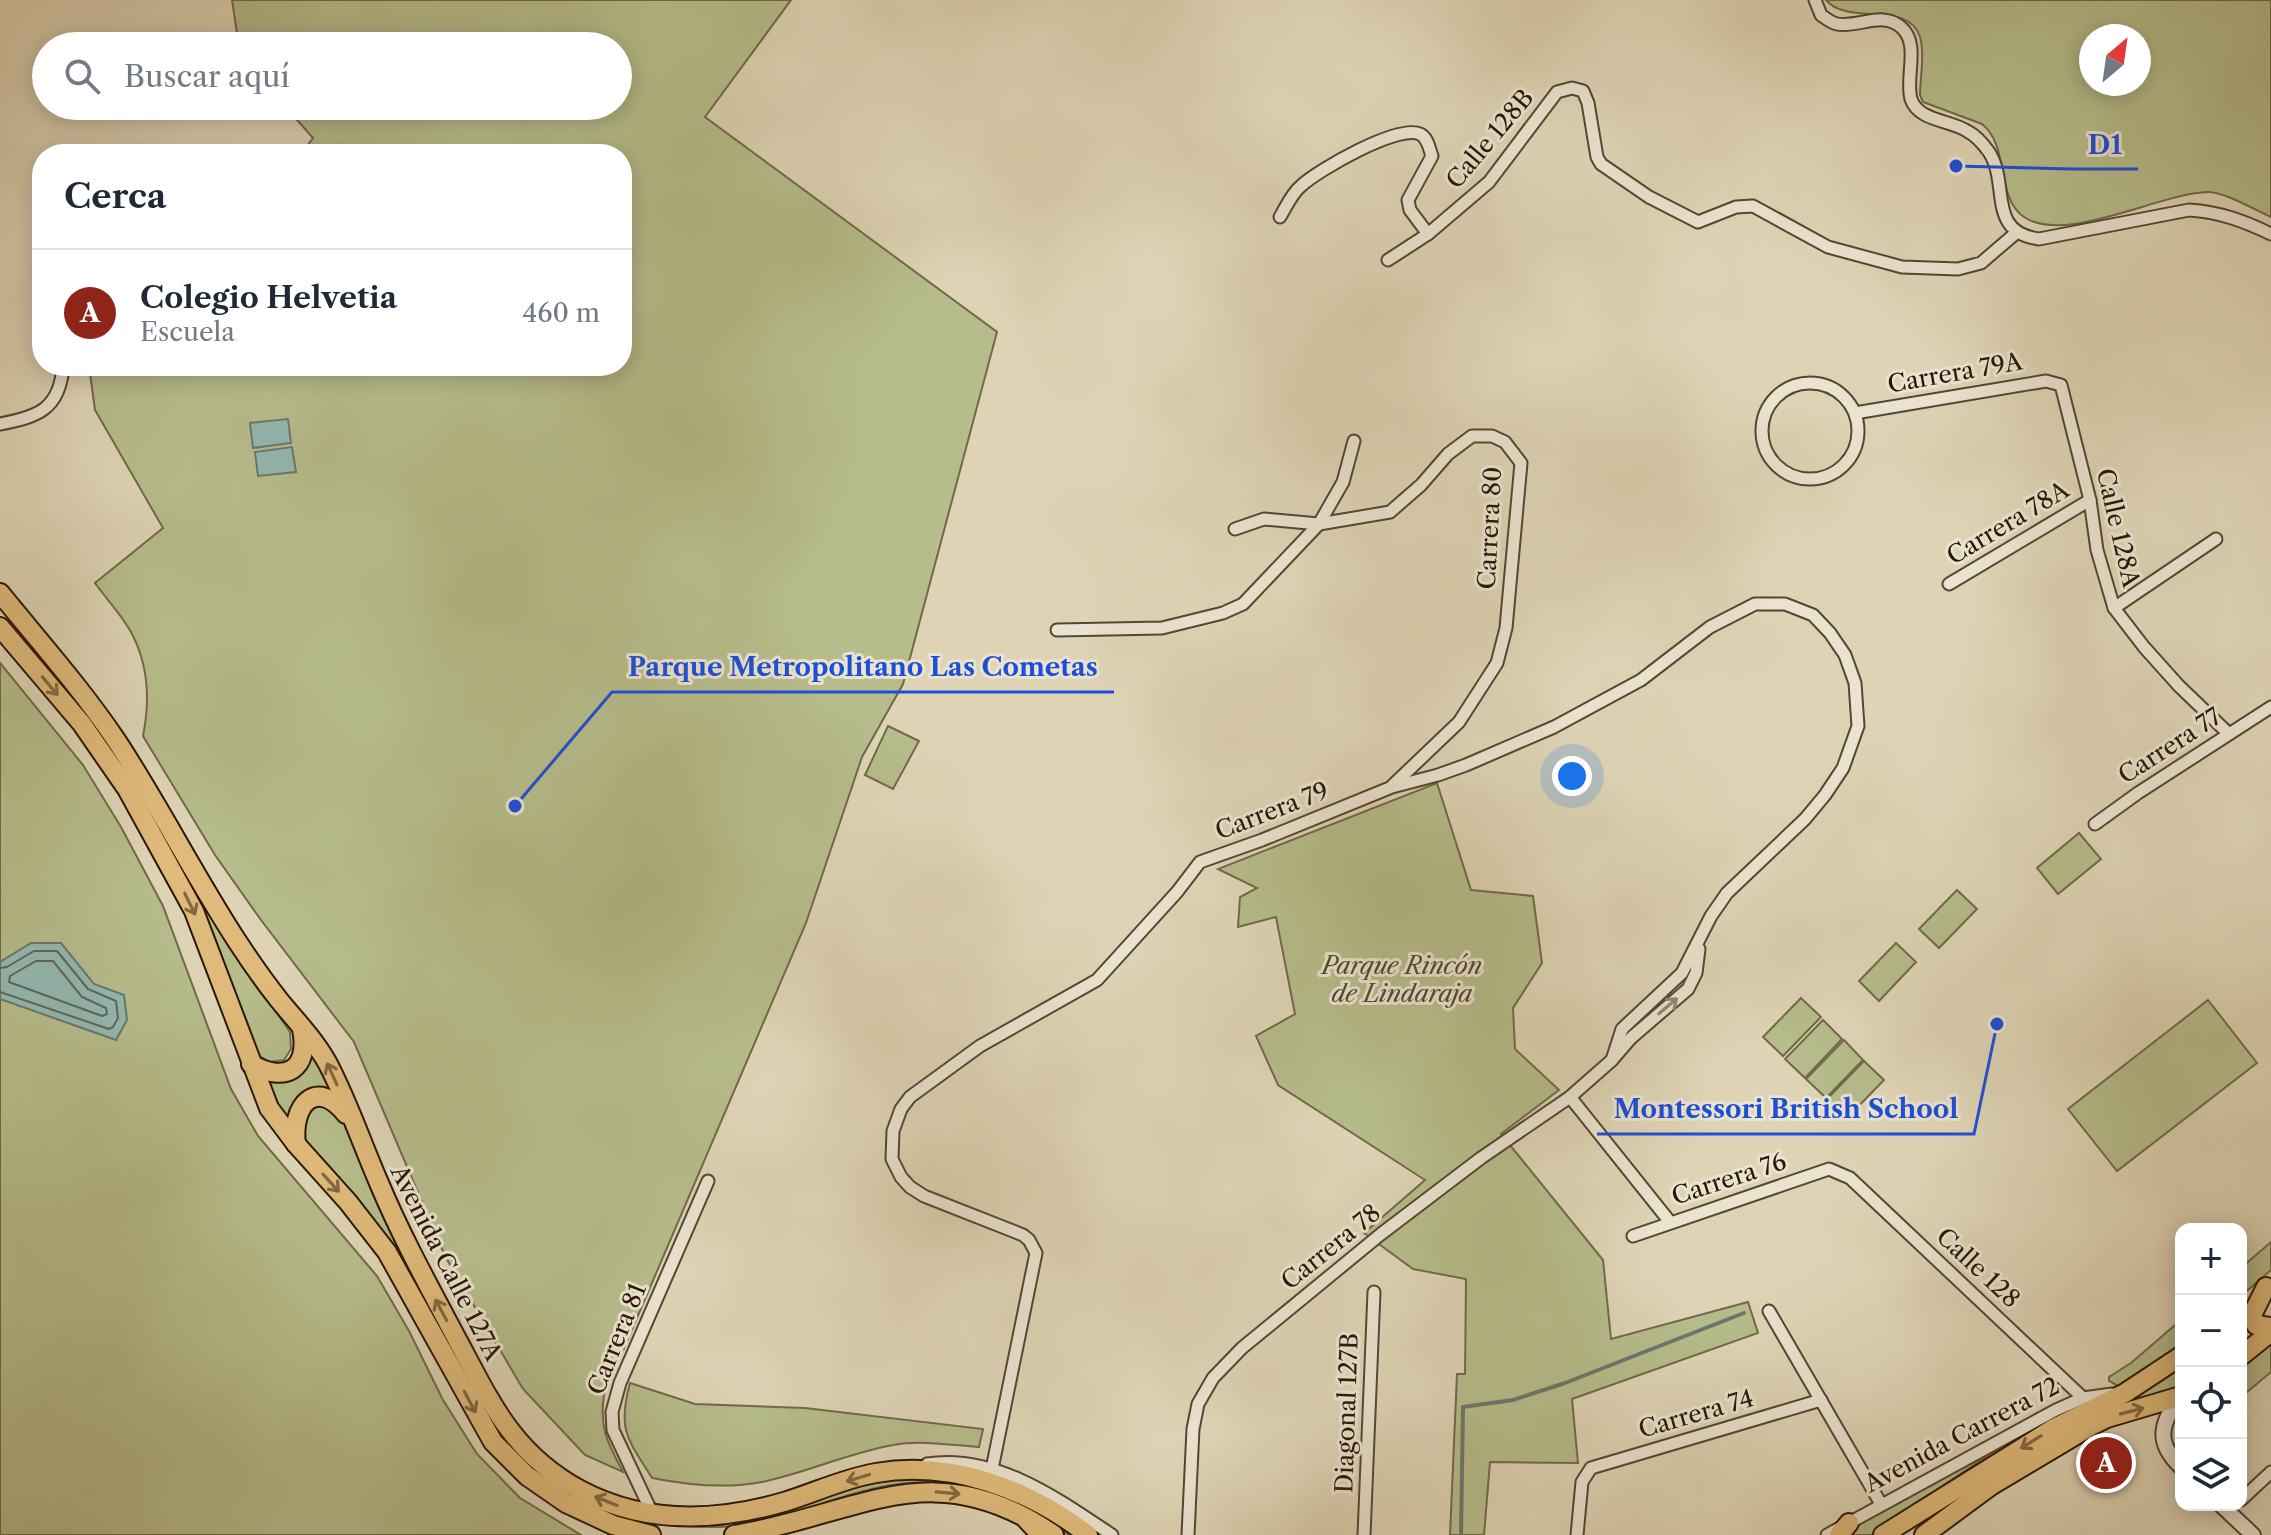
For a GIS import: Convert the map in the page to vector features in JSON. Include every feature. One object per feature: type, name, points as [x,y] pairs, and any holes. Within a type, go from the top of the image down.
[{"type":"main road","name":"Avenida Calle 127A","points":[[0,593],[113,736],[237,942],[329,1066],[407,1245],[495,1410],[509,1433],[534,1457],[576,1488],[615,1505],[653,1515],[706,1518],[735,1515],[871,1474],[906,1470],[955,1474],[1010,1489],[1049,1509],[1088,1535]]},
{"type":"main road","name":"Avenida Calle 127A","points":[[0,627],[94,740],[156,839],[194,911],[269,1108],[387,1252],[493,1442],[527,1476],[566,1503],[613,1525],[651,1535]]},
{"type":"main road","points":[[251,1064],[270,1073],[291,1071],[304,1051],[301,1027]]},
{"type":"main road","points":[[296,1144],[294,1128],[297,1114],[313,1098],[333,1101],[353,1123]]},
{"type":"main road","points":[[2247,1302],[2268,1284]]},
{"type":"main road","points":[[2268,1284],[2252,1315],[2256,1325],[2271,1330]]},
{"type":"main road","points":[[2247,1351],[2271,1330]]},
{"type":"main road","name":"Avenida Carrera 72","points":[[1883,1535],[2054,1428],[2125,1393],[2175,1360]]},
{"type":"main road","points":[[1924,1535],[1992,1485],[2091,1426],[2107,1418],[2175,1398]]},
{"type":"main road","points":[[734,1535],[910,1492],[960,1494],[997,1505],[1054,1535]]},
{"type":"main road","points":[[1025,1518],[1041,1535]]},
{"type":"street","points":[[1815,0],[1821,15],[1837,24],[1888,20],[1900,25],[1911,43],[1910,95],[1914,106],[1928,116],[1969,131],[1989,153],[1995,164],[2004,210],[2016,233],[2039,239],[2189,210],[2214,211],[2271,234]]},
{"type":"street","name":"Calle 128B","points":[[1388,260],[1428,234],[1489,182],[1557,92],[1572,88],[1583,91],[1588,103],[1597,157],[1601,164],[1649,197],[1698,222],[1736,207],[1753,206],[1828,247],[1902,267],[1958,269],[1981,263],[2016,233]]},
{"type":"street","name":"Calle 128B","points":[[1280,217],[1298,187],[1358,149],[1407,133],[1419,134],[1428,142],[1432,156],[1408,200],[1410,210],[1428,234]]},
{"type":"street","points":[[0,424],[28,419],[43,412],[58,391],[61,376]]},
{"type":"street","name":"Carrera 79A","points":[[1855,413],[2046,381],[2061,385]]},
{"type":"street","points":[[1795,384],[1823,384],[1836,390],[1855,413],[1857,444],[1839,470],[1825,477],[1809,479],[1793,476],[1768,457],[1762,442],[1761,426],[1765,411],[1772,399],[1795,384]]},
{"type":"street","name":"Calle 128A","points":[[2061,385],[2090,500],[2097,550],[2114,608],[2179,686],[2229,734]]},
{"type":"street","name":"Carrera 80","points":[[1235,529],[1264,519],[1319,524],[1390,512],[1421,485],[1448,454],[1472,436],[1492,436],[1505,442],[1521,463],[1506,628],[1497,663],[1459,722],[1392,787]]},
{"type":"street","points":[[1057,630],[1162,628],[1223,613],[1243,604],[1319,524],[1343,482],[1354,441]]},
{"type":"street","name":"Carrera 78A","points":[[1949,584],[2090,500]]},
{"type":"street","points":[[2114,608],[2216,539]]},
{"type":"street","name":"Carrera 79","points":[[992,1469],[1036,1253],[1034,1246],[1023,1235],[924,1196],[910,1187],[892,1159],[893,1131],[901,1109],[910,1097],[980,1046],[1097,980],[1177,892],[1200,862],[1392,787],[1438,775],[1554,727],[1641,680],[1710,627],[1755,604]]},
{"type":"street","name":"Carrera 78","points":[[1612,1060],[1622,1029],[1682,973],[1711,916],[1727,893],[1805,819],[1825,795],[1843,768],[1858,726],[1855,683],[1845,655],[1830,633],[1813,615],[1785,604],[1755,604]]},
{"type":"street","name":"Carrera 77","points":[[2095,824],[2271,707]]},
{"type":"street","name":"Carrera 78","points":[[1188,1535],[1193,1429],[1198,1404],[1213,1378],[1242,1348],[1381,1234],[1470,1166],[1570,1097],[1612,1060],[1631,1038],[1688,989],[1693,981],[1701,940]]},
{"type":"street","points":[[1682,973],[1693,981]]},
{"type":"street","points":[[1570,1097],[1670,1222]]},
{"type":"street","name":"Carrera 76","points":[[1633,1236],[1829,1169],[1840,1172]]},
{"type":"street","name":"Calle 128","points":[[1840,1172],[1850,1178],[2083,1398]]},
{"type":"street","name":"Carrera 81","points":[[653,1515],[613,1430],[612,1412],[620,1383],[708,1181]]},
{"type":"street","name":"Diagonal 127B","points":[[1364,1535],[1374,1292]]},
{"type":"street","points":[[1769,1311],[1881,1504]]},
{"type":"street","name":"Avenida Carrera 72","points":[[1827,1535],[1844,1529],[1881,1504],[2056,1410],[2083,1398],[2125,1393]]},
{"type":"street","name":"Carrera 74","points":[[1577,1535],[1582,1482],[1591,1468],[1821,1400]]},
{"type":"street","points":[[2175,1405],[2165,1421],[2163,1440],[2175,1462]]},
{"type":"street","points":[[906,1470],[950,1462],[992,1469],[1029,1485],[1112,1535]]},
{"type":"street","points":[[2247,1494],[2271,1472]]},
{"type":"street","points":[[2232,1511],[2253,1535]]},
{"type":"street","points":[[1932,1535],[1945,1520]]},
{"type":"green space","points":[[232,0],[791,0],[705,117],[997,332],[903,684],[862,757],[806,923],[604,1395],[606,1435],[623,1472],[585,1455],[523,1389],[445,1256],[354,1042],[215,855],[143,736],[147,697],[142,660],[129,629],[95,583],[163,528],[95,410],[90,376],[632,376],[632,144],[308,144],[313,138],[297,120],[632,120],[632,32],[237,32]]},
{"type":"green space","points":[[1826,0],[2271,0],[2271,217],[2231,198],[2208,192],[2165,200],[2088,222],[2042,224],[2024,217],[2009,197],[1991,133],[1982,124],[1923,102],[1920,95],[1921,44],[1914,26],[1904,19],[1891,16],[1848,12]]},
{"type":"green space","points":[[0,663],[83,765],[121,827],[163,906],[231,1089],[258,1136],[377,1276],[409,1331],[443,1400],[477,1454],[520,1498],[581,1535],[0,1535]]},
{"type":"green space","points":[[888,726],[919,741],[893,789],[865,775]]},
{"type":"green space","points":[[106,740],[208,913],[290,1032],[291,1049],[284,1060],[269,1062],[257,1054],[205,915]]},
{"type":"green space","name":"Parque Rincón de Lindaraja","points":[[1437,783],[1471,890],[1533,896],[1542,963],[1513,1008],[1515,1049],[1559,1090],[1501,1134],[1603,1260],[1611,1339],[1748,1302],[1758,1333],[1572,1399],[1578,1463],[1490,1462],[1484,1535],[1450,1535],[1457,1374],[1465,1374],[1466,1279],[1413,1269],[1364,1233],[1425,1180],[1278,1085],[1256,1036],[1295,1014],[1276,917],[1238,927],[1240,897],[1257,888],[1218,869]]},
{"type":"green space","points":[[2079,833],[2101,859],[2058,894],[2037,868]]},
{"type":"green space","points":[[1957,890],[1977,909],[1939,948],[1919,929]]},
{"type":"green space","points":[[1896,943],[1916,962],[1879,1001],[1859,981]]},
{"type":"green space","points":[[1801,998],[1821,1017],[1783,1056],[1763,1037]]},
{"type":"green space","points":[[2208,1000],[2257,1063],[2117,1171],[2068,1109]]},
{"type":"green space","points":[[1823,1020],[1842,1039],[1805,1078],[1785,1059]]},
{"type":"green space","points":[[1844,1040],[1863,1060],[1826,1098],[1806,1079]]},
{"type":"green space","points":[[311,1050],[334,1095],[287,1123],[263,1077]]},
{"type":"green space","points":[[1864,1061],[1884,1080],[1846,1119],[1826,1100]]},
{"type":"green space","points":[[328,1106],[344,1120],[400,1251],[480,1403],[504,1436],[531,1464],[589,1501],[555,1483],[527,1463],[500,1439],[304,1141],[301,1121],[312,1107]]},
{"type":"green space","points":[[2271,1242],[2271,1270],[2247,1291],[2247,1263]]},
{"type":"green space","points":[[2175,1325],[2175,1350],[2120,1387],[2109,1381],[2109,1377],[2131,1363]]},
{"type":"green space","points":[[2271,1343],[2271,1372],[2247,1392],[2247,1364]]},
{"type":"green space","points":[[2175,1372],[2175,1389],[2104,1413]]},
{"type":"green space","points":[[630,1383],[695,1404],[805,1408],[983,1429],[979,1447],[904,1444],[860,1453],[762,1482],[721,1486],[679,1483],[652,1478],[631,1443],[625,1424]]},
{"type":"green space","points":[[1997,1449],[1871,1535],[1844,1535],[1851,1526]]},
{"type":"green space","points":[[920,1478],[967,1483],[1036,1507],[1074,1535],[1012,1500],[976,1489],[916,1482],[845,1496],[752,1525],[683,1526],[753,1522],[856,1487]]},
{"type":"green space","points":[[589,1501],[615,1512],[683,1526],[634,1520],[598,1507]]},
{"type":"water","points":[[288,419],[291,443],[253,448],[250,423]]},
{"type":"water","points":[[292,447],[296,472],[258,476],[255,452]]},
{"type":"water","points":[[31,943],[61,943],[94,984],[124,995],[127,1020],[116,1040],[0,999],[0,962]]},
{"type":"waterway","points":[[1461,1535],[1463,1407],[1513,1400],[1565,1383],[1744,1313]]},
{"type":"place","name":"D1","points":[[1956,166]]},
{"type":"place","name":"Parque Metropolitano Las Cometas","points":[[515,806]]},
{"type":"place","name":"Montessori British School","points":[[1997,1024]]},
{"type":"place","name":"Colegio Helvetia","points":[[2106,1463]]}]
